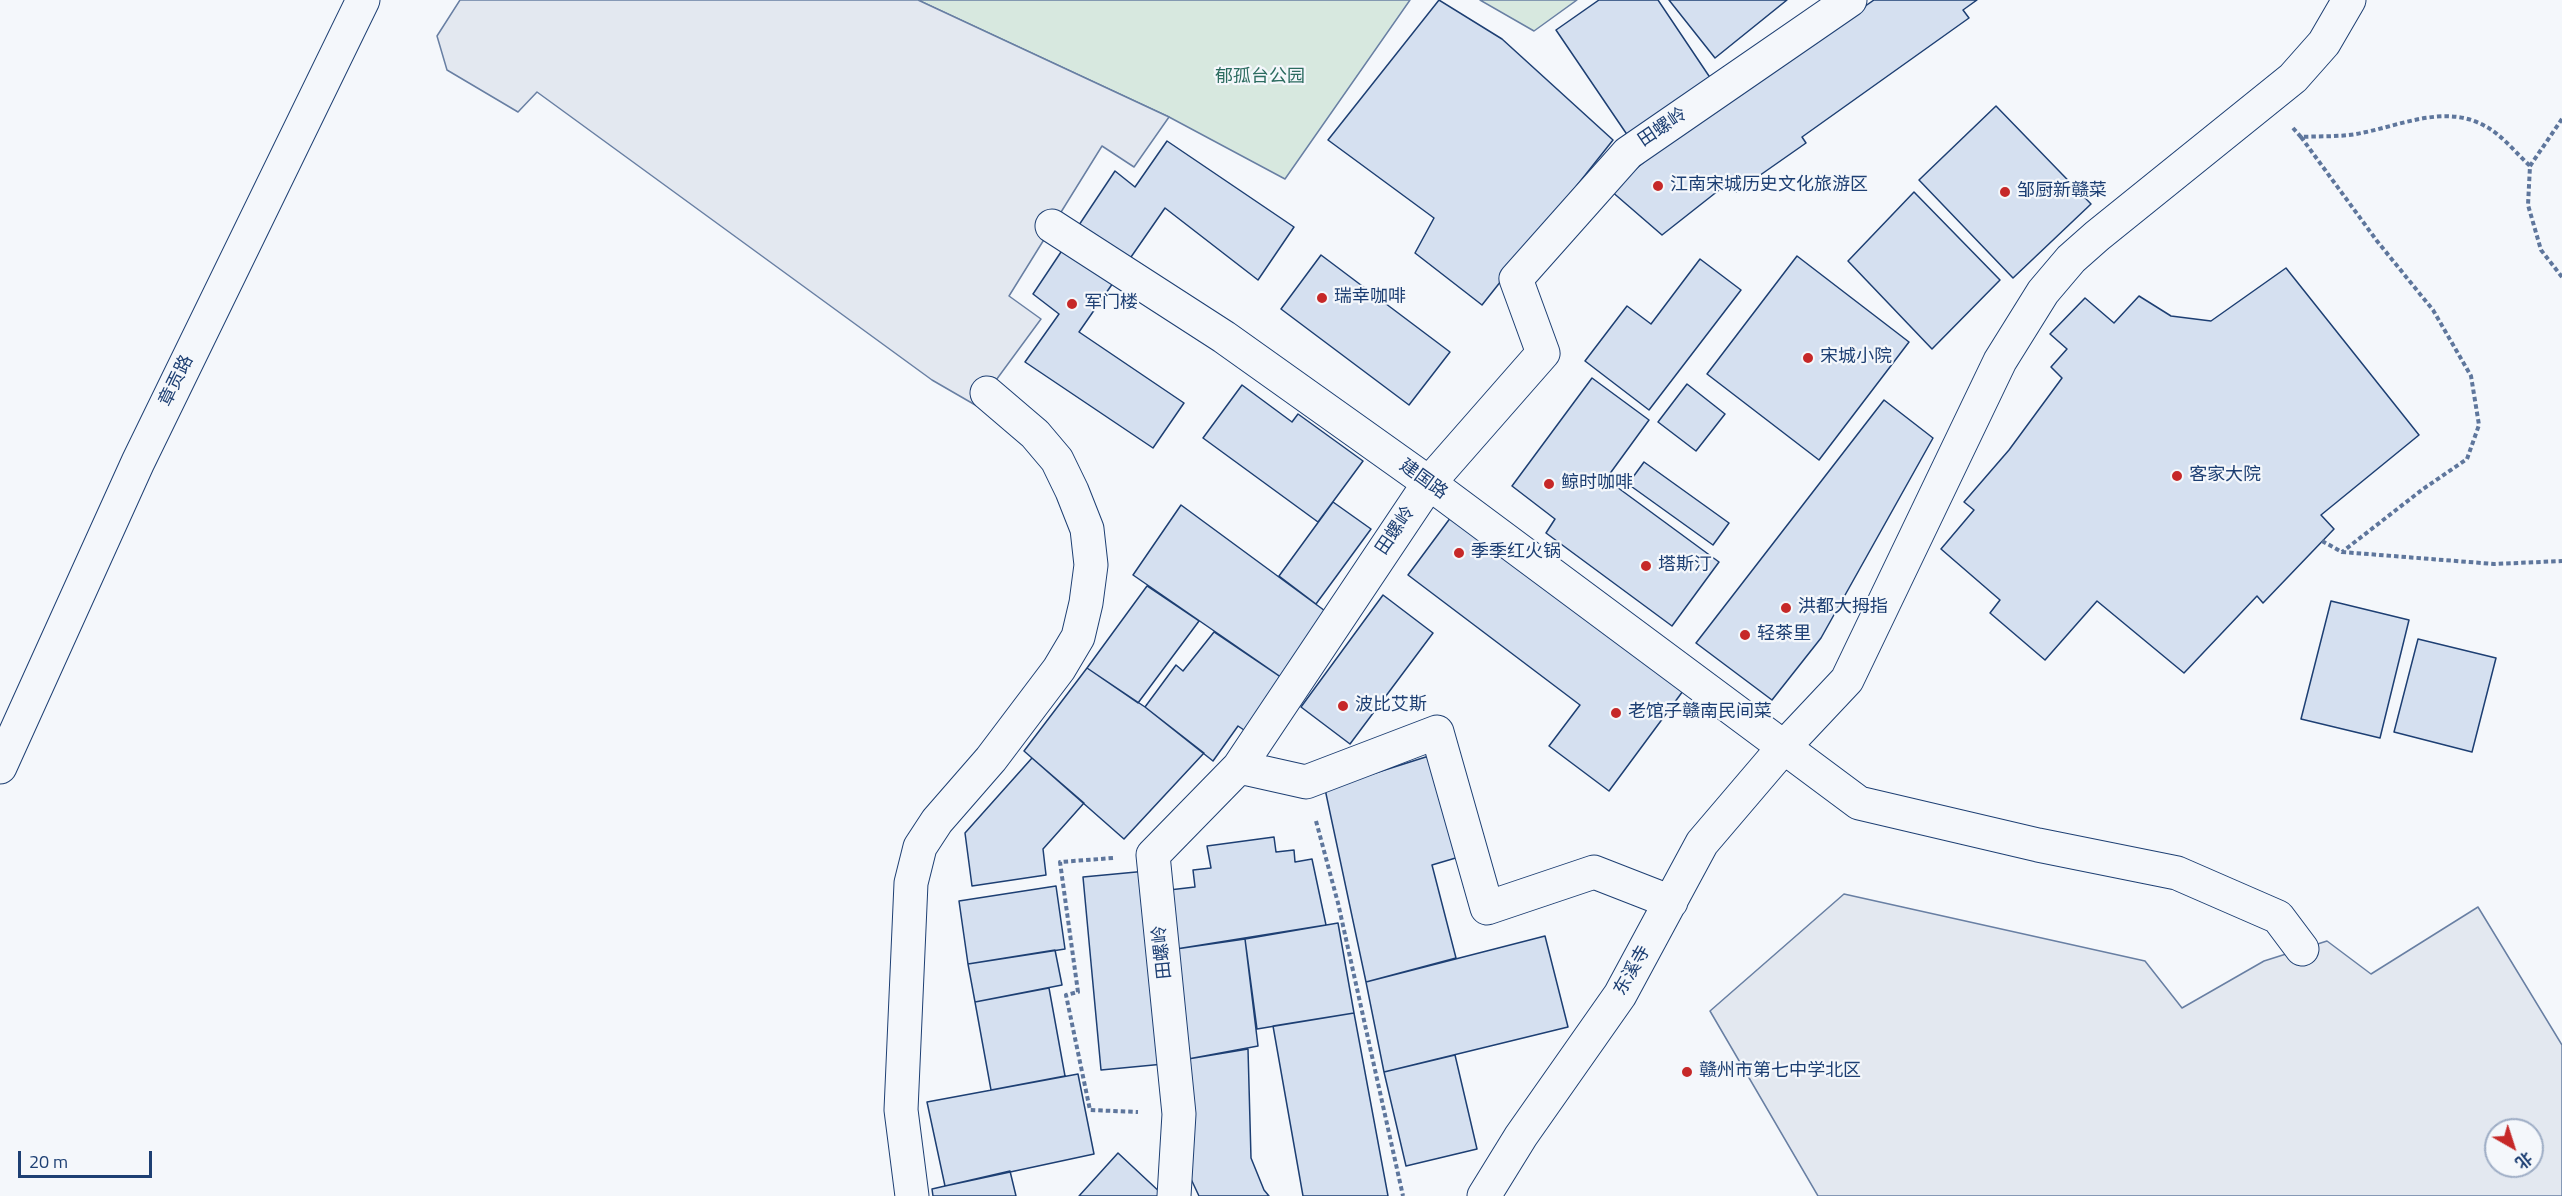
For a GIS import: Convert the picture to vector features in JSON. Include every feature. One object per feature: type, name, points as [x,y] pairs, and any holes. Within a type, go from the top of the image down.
[{"type":"street","name":"章贡路","points":[[0,767],[138,462],[363,0]]},
{"type":"street","name":"田螺岭","points":[[1174,1196],[1179,1114],[1153,855],[1239,766],[1429,483],[1543,353],[1516,279],[1628,153],[1850,0]]},
{"type":"street","name":"东溪寺","points":[[1484,1196],[1521,1136],[1620,995],[1702,843],[1783,748],[1847,680],[2000,361],[2043,292],[2071,259],[2097,236],[2294,78],[2324,43],[2349,0]]},
{"type":"street","name":"建国路","points":[[1052,226],[1224,337],[1429,483],[1859,803],[2038,845],[2177,873],[2278,916],[2302,949]]},
{"type":"street","points":[[912,1196],[901,1110],[911,883],[920,847],[936,821],[991,759],[1059,669],[1078,637],[1086,603],[1091,565],[1087,529],[1057,459],[1035,434],[987,393]]},
{"type":"street","points":[[1239,766],[1306,782],[1437,732],[1487,908],[1594,872],[1671,902]]},
{"type":"path","points":[[2270,99],[2301,137],[2377,241],[2433,310],[2471,376],[2479,425],[2467,459],[2423,489],[2342,552]]},
{"type":"path","points":[[2301,137],[2355,134],[2424,118],[2460,116],[2485,126],[2497,134],[2530,166]]},
{"type":"path","points":[[2562,119],[2530,166],[2528,205],[2541,250],[2562,277]]},
{"type":"path","points":[[2322,541],[2342,552],[2494,564],[2562,561]]},
{"type":"path","points":[[1306,782],[1338,903],[1403,1196]]},
{"type":"path","points":[[1153,855],[1060,862],[1078,992],[1065,995],[1090,1110],[1179,1114]]},
{"type":"green space","name":"郁孤台公园","points":[[918,0],[1410,0],[1285,179],[1169,117]]},
{"type":"green space","points":[[1480,0],[1577,0],[1534,31]]},
{"type":"shaded area","points":[[460,0],[918,0],[1169,117],[1134,167],[1102,146],[1009,296],[1041,319],[977,406],[932,380],[537,92],[518,112],[447,70],[437,36]]},
{"type":"shaded area","points":[[1844,894],[2145,961],[2182,1008],[2264,961],[2327,941],[2371,974],[2478,907],[2562,1045],[2562,1196],[1818,1196],[1710,1011]]},
{"type":"building","points":[[1439,0],[1502,39],[1613,140],[1482,305],[1415,253],[1434,218],[1328,140]]},
{"type":"building","points":[[1599,0],[1658,0],[1711,79],[1628,136],[1556,30]]},
{"type":"building","points":[[1669,0],[1787,0],[1715,58]]},
{"type":"building","points":[[1874,0],[1977,0],[1963,10],[1969,18],[1802,137],[1806,143],[1736,192],[1728,183],[1662,235],[1610,190],[1655,153]]},
{"type":"building","name":"邹厨新赣菜","points":[[1996,106],[2091,204],[2013,278],[1919,180]]},
{"type":"building","name":"军门楼","points":[[1167,141],[1294,227],[1258,280],[1165,208],[1079,332],[1184,403],[1153,448],[1025,362],[1059,314],[1033,294],[1115,171],[1135,187]]},
{"type":"building","points":[[1914,192],[2000,280],[1932,349],[1848,261]]},
{"type":"building","points":[[1321,255],[1450,352],[1409,405],[1281,309]]},
{"type":"building","name":"宋城小院","points":[[1797,256],[1909,342],[1819,460],[1707,374]]},
{"type":"building","points":[[1700,259],[1741,290],[1649,410],[1585,361],[1627,306],[1651,324]]},
{"type":"building","name":"客家大院","points":[[2286,268],[2419,435],[2321,515],[2334,529],[2263,603],[2257,596],[2184,673],[2097,601],[2045,660],[1990,613],[2000,600],[1941,549],[1974,510],[1964,502],[2009,450],[2062,378],[2051,367],[2067,349],[2050,334],[2085,298],[2114,323],[2139,296],[2171,316],[2211,321]]},
{"type":"building","points":[[1592,378],[1649,420],[1606,479],[1719,562],[1672,626],[1546,533],[1555,519],[1512,486]]},
{"type":"building","points":[[1687,384],[1725,414],[1696,451],[1658,422]]},
{"type":"building","points":[[1242,385],[1292,422],[1298,414],[1363,461],[1318,522],[1203,438]]},
{"type":"building","points":[[1884,400],[1933,438],[1821,638],[1772,700],[1696,643]]},
{"type":"building","points":[[1644,462],[1729,523],[1713,545],[1628,484]]},
{"type":"building","points":[[1333,502],[1371,529],[1316,604],[1279,576]]},
{"type":"building","points":[[1181,505],[1336,619],[1291,684],[1133,575]]},
{"type":"building","points":[[1451,517],[1683,691],[1609,791],[1549,746],[1580,705],[1408,575]]},
{"type":"building","points":[[1147,586],[1199,621],[1138,703],[1087,668]]},
{"type":"building","points":[[1383,595],[1433,633],[1350,744],[1301,707]]},
{"type":"building","points":[[2331,601],[2409,620],[2380,738],[2301,719]]},
{"type":"building","points":[[1214,632],[1285,680],[1247,732],[1238,726],[1213,761],[1145,707],[1176,665],[1183,671]]},
{"type":"building","points":[[2418,639],[2496,658],[2472,752],[2394,732]]},
{"type":"building","points":[[1087,668],[1145,707],[1204,753],[1124,839],[1024,751]]},
{"type":"building","points":[[1432,755],[1459,857],[1432,865],[1456,958],[1366,982],[1325,789]]},
{"type":"building","points":[[1032,758],[1084,803],[1043,849],[1046,875],[972,886],[965,833]]},
{"type":"building","points":[[1274,837],[1276,852],[1294,850],[1295,862],[1312,859],[1326,925],[1176,949],[1169,890],[1195,887],[1193,870],[1211,868],[1207,846]]},
{"type":"building","points":[[1147,871],[1164,1064],[1101,1070],[1083,877]]},
{"type":"building","points":[[1056,886],[1065,949],[968,964],[959,901]]},
{"type":"building","points":[[1338,923],[1354,1013],[1257,1029],[1245,939]]},
{"type":"building","points":[[1545,936],[1568,1027],[1384,1072],[1366,982]]},
{"type":"building","points":[[1245,939],[1258,1046],[1188,1059],[1176,949]]},
{"type":"building","points":[[1055,950],[1062,985],[975,1002],[968,964]]},
{"type":"building","points":[[1049,988],[1065,1076],[991,1090],[975,1002]]},
{"type":"building","points":[[1354,1013],[1388,1196],[1303,1196],[1273,1026]]},
{"type":"building","points":[[1248,1049],[1251,1158],[1264,1190],[1269,1196],[1199,1196],[1191,1179],[1188,1059]]},
{"type":"building","points":[[1455,1055],[1477,1149],[1406,1166],[1384,1072]]},
{"type":"building","points":[[1078,1074],[1094,1154],[945,1186],[927,1102]]},
{"type":"building","points":[[1118,1153],[1163,1195],[1079,1196]]},
{"type":"building","points":[[1010,1171],[1016,1196],[933,1196],[932,1189]]},
{"type":"place","name":"江南宋城历史文化旅游区","points":[[1658,186]]},
{"type":"place","name":"邹厨新赣菜","points":[[2005,192]]},
{"type":"place","name":"瑞幸咖啡","points":[[1322,298]]},
{"type":"place","name":"军门楼","points":[[1072,304]]},
{"type":"place","name":"宋城小院","points":[[1808,358]]},
{"type":"place","name":"客家大院","points":[[2177,476]]},
{"type":"place","name":"鲸时咖啡","points":[[1549,484]]},
{"type":"place","name":"季季红火锅","points":[[1459,553]]},
{"type":"place","name":"塔斯汀","points":[[1646,566]]},
{"type":"place","name":"洪都大拇指","points":[[1786,608]]},
{"type":"place","name":"轻茶里","points":[[1745,635]]},
{"type":"place","name":"波比艾斯","points":[[1343,706]]},
{"type":"place","name":"老馆子赣南民间菜","points":[[1616,713]]},
{"type":"place","name":"赣州市第七中学北区","points":[[1687,1072]]}]
